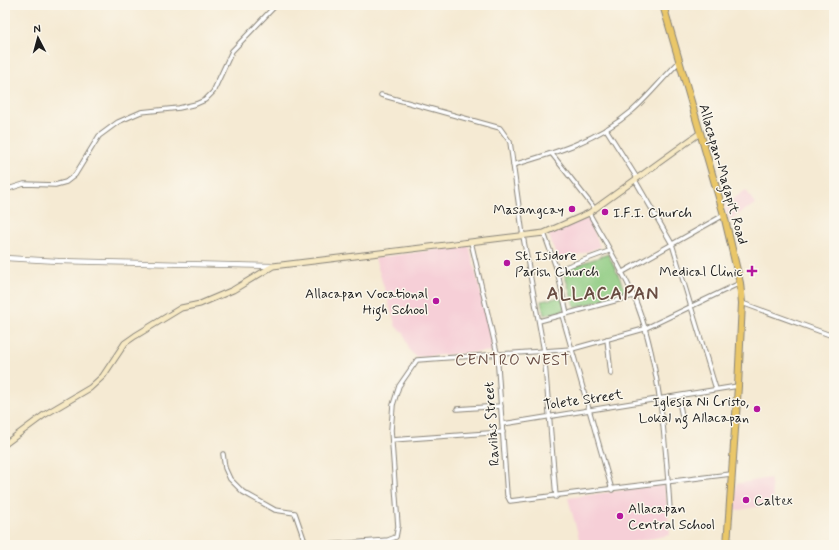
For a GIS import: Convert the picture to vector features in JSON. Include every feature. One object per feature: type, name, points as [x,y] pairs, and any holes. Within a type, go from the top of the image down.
[{"type":"highway","name":"Allacapan-Magapit Road","points":[[663,5],[724,215],[740,283],[742,303],[738,386],[727,545]]},
{"type":"main road","points":[[5,444],[44,415],[96,382],[110,366],[125,343],[134,336],[181,308],[200,304],[233,290],[273,266],[544,233],[589,213],[700,133]]},
{"type":"street","points":[[5,190],[24,184],[55,185],[66,182],[75,175],[98,136],[118,122],[141,112],[179,108],[205,100],[213,92],[232,51],[276,5]]},
{"type":"street","points":[[513,165],[552,154],[583,142],[606,129],[632,112],[679,62]]},
{"type":"street","points":[[381,95],[500,128],[510,142],[523,236],[544,351],[556,497],[731,474]]},
{"type":"street","points":[[606,129],[672,244],[716,389]]},
{"type":"street","points":[[552,154],[595,209]]},
{"type":"street","points":[[589,213],[633,296],[644,329],[659,398],[670,510]]},
{"type":"street","points":[[621,273],[724,215]]},
{"type":"street","points":[[544,233],[557,270],[567,314]]},
{"type":"street","name":"Ravilas Street","points":[[471,242],[497,353],[508,498],[510,501],[518,502],[556,497]]},
{"type":"street","points":[[557,270],[609,251]]},
{"type":"street","points":[[5,258],[273,266]]},
{"type":"street","points":[[325,545],[388,540],[396,537],[398,526],[391,430],[394,397],[399,386],[417,360],[497,353],[572,349],[644,329],[740,283]]},
{"type":"street","points":[[539,321],[633,296]]},
{"type":"street","points":[[742,303],[830,335]]},
{"type":"street","points":[[562,315],[612,490]]},
{"type":"street","points":[[607,339],[611,374]]},
{"type":"street","name":"Tolete Street","points":[[502,424],[550,415],[738,386]]},
{"type":"street","points":[[678,396],[682,416]]},
{"type":"street","points":[[456,409],[501,406]]},
{"type":"street","points":[[392,440],[503,432]]},
{"type":"street","points":[[223,454],[225,468],[230,479],[242,492],[275,510],[295,513],[306,545]]},
{"type":"shaded area","points":[[746,190],[755,204],[729,220],[723,206]]},
{"type":"shaded area","points":[[589,218],[600,247],[558,262],[548,232]]},
{"type":"shaded area","name":"Allacapan Vocational High School","points":[[469,245],[495,351],[416,357],[409,350],[404,333],[396,327],[375,258]]},
{"type":"shaded area","points":[[770,478],[774,504],[733,511],[736,484]]},
{"type":"shaded area","name":"Allacapan Central School","points":[[665,484],[670,535],[616,545],[581,545],[568,498]]},
{"type":"green space","points":[[608,254],[627,293],[575,308],[563,270]]},
{"type":"green space","points":[[561,297],[565,308],[563,311],[544,315],[541,301]]},
{"type":"waterway","points":[[152,545],[153,541]]},
{"type":"place","name":"Masangcay","points":[[572,209]]},
{"type":"place","name":"I.F.I. Church","points":[[605,212]]},
{"type":"place","name":"St. Isidore Parish Church","points":[[507,263]]},
{"type":"place","name":"Medical Clinic","points":[[752,271]]},
{"type":"place","name":"Allacapan Vocational High School","points":[[436,301]]},
{"type":"place","name":"Iglesia Ni Cristo, Lokal ng Allacapan","points":[[757,409]]},
{"type":"place","name":"Caltex","points":[[746,500]]},
{"type":"place","name":"Allacapan Central School","points":[[620,516]]},
{"type":"district","name":"ALLACAPAN","points":[[603,293]]},
{"type":"district","name":"CENTRO WEST","points":[[513,359]]}]
